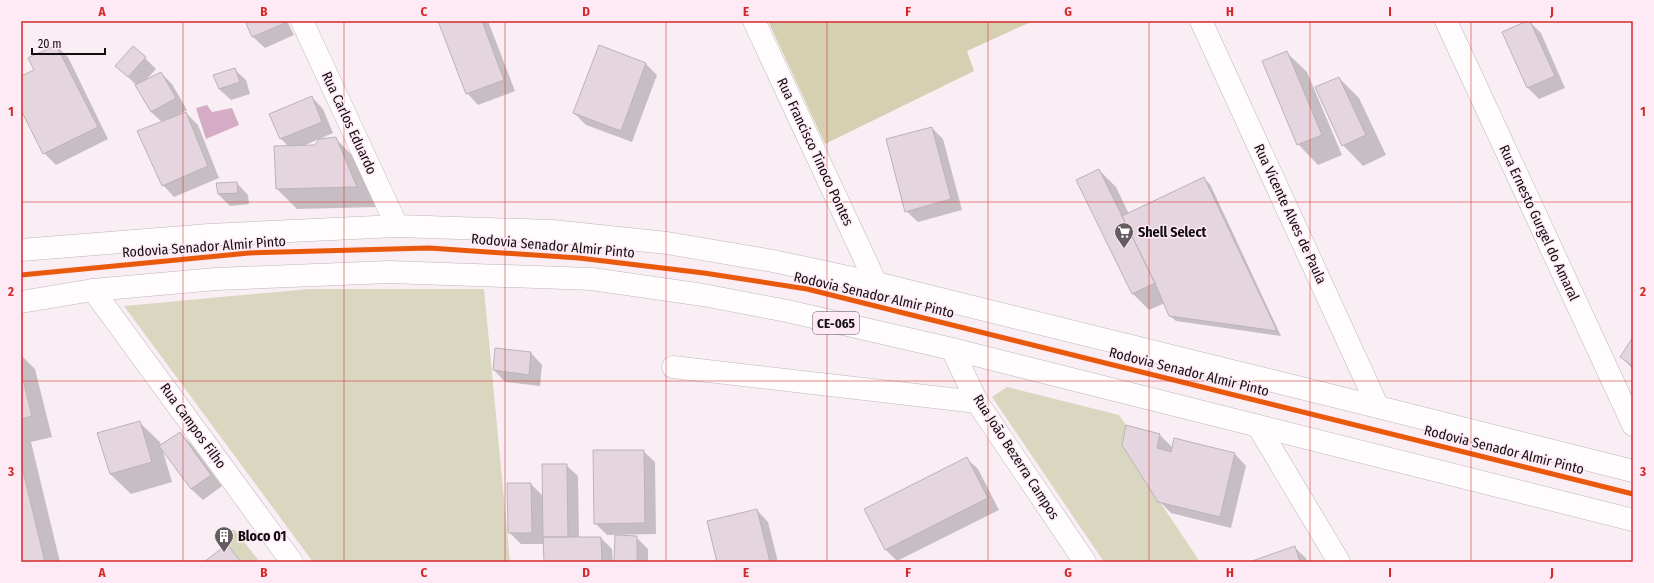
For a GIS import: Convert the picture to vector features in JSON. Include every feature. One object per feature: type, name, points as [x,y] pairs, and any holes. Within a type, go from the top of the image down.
[{"type":"main road","name":"Rua Carlos Eduardo","points":[[302,21],[397,226]]},
{"type":"main road","name":"Rua Francisco Tinoco Pontes","points":[[754,21],[876,284]]},
{"type":"main road","name":"Rua Vicente Alves de Paula","points":[[1201,21],[1378,407]]},
{"type":"main road","name":"Rua Ernesto Gurgel do Amaral","points":[[1446,21],[1633,425]]},
{"type":"main road","name":"Rodovia Senador Almir Pinto","points":[[21,250],[209,235],[397,226],[552,232],[667,243],[774,261],[876,284],[1633,471]]},
{"type":"main road","name":"CE-065","points":[[21,302],[93,290],[216,278],[390,272],[592,279],[702,295],[787,312],[952,349],[1633,520]]},
{"type":"main road","name":"Rua Campos Filho","points":[[93,290],[292,562]]},
{"type":"main road","name":"Rua João Bezerra Campos","points":[[952,349],[978,402],[1085,562]]},
{"type":"main road","points":[[673,367],[978,402]]},
{"type":"main road","points":[[1258,426],[1339,562]]},
{"type":"shaded area","points":[[768,21],[1033,21],[967,51],[974,71],[825,144]]},
{"type":"shaded area","points":[[207,105],[212,112],[232,108],[239,125],[206,139],[196,108]]},
{"type":"shaded area","points":[[309,289],[484,289],[510,562],[313,562],[124,306]]},
{"type":"shaded area","points":[[1007,387],[1119,415],[1126,425],[1122,445],[1200,562],[1104,562],[992,397]]},
{"type":"shaded area","points":[[234,529],[260,562],[241,562],[223,539]]},
{"type":"building","points":[[245,21],[282,21],[283,24],[252,37]]},
{"type":"building","points":[[438,21],[482,21],[504,80],[466,94]]},
{"type":"building","points":[[1530,21],[1555,76],[1527,88],[1502,32]]},
{"type":"building","points":[[56,45],[98,127],[43,154],[21,110],[21,76],[34,70],[28,58]]},
{"type":"building","points":[[599,45],[646,63],[621,131],[573,113]]},
{"type":"building","points":[[133,46],[146,57],[128,77],[115,66]]},
{"type":"building","points":[[1287,51],[1322,135],[1297,145],[1262,61]]},
{"type":"building","points":[[235,68],[240,82],[219,89],[213,75]]},
{"type":"building","points":[[161,72],[176,98],[151,112],[135,85]]},
{"type":"building","points":[[1339,77],[1366,135],[1342,146],[1315,87]]},
{"type":"building","points":[[312,96],[322,122],[280,139],[269,114]]},
{"type":"building","points":[[186,112],[208,166],[162,186],[137,131]]},
{"type":"building","points":[[932,127],[951,199],[905,212],[886,139]]},
{"type":"building","points":[[336,137],[357,187],[276,189],[274,146],[315,145],[319,139]]},
{"type":"building","name":"Shell Select","points":[[1099,169],[1155,283],[1132,294],[1076,180]]},
{"type":"building","points":[[1204,177],[1277,331],[1169,316],[1155,283],[1122,216]]},
{"type":"building","points":[[237,182],[238,193],[218,194],[216,183]]},
{"type":"building","points":[[1633,337],[1633,366],[1620,357]]},
{"type":"building","points":[[495,348],[531,352],[529,375],[493,370]]},
{"type":"building","points":[[21,372],[32,416],[21,419]]},
{"type":"building","points":[[140,421],[152,462],[110,474],[97,433]]},
{"type":"building","points":[[1126,425],[1160,434],[1157,448],[1171,452],[1174,438],[1235,453],[1220,517],[1158,502],[1122,445]]},
{"type":"building","points":[[180,432],[211,475],[191,489],[159,446]]},
{"type":"building","points":[[593,450],[644,450],[645,523],[594,524]]},
{"type":"building","points":[[967,457],[988,498],[885,550],[864,509]]},
{"type":"building","points":[[21,463],[45,562],[21,562]]},
{"type":"building","points":[[542,464],[567,464],[568,537],[543,537]]},
{"type":"building","points":[[507,483],[531,483],[532,533],[508,533]]},
{"type":"building","points":[[757,509],[770,562],[717,562],[707,521]]},
{"type":"building","points":[[615,535],[637,536],[637,562],[614,562]]},
{"type":"building","points":[[543,537],[601,537],[602,562],[544,562]]},
{"type":"building","name":"Bloco 01","points":[[227,544],[241,562],[204,562]]},
{"type":"building","points":[[1295,546],[1300,562],[1249,562]]},
{"type":"cycle path","points":[[21,275],[249,253],[429,248],[579,258],[704,273],[807,289],[1633,494]]},
{"type":"place","name":"Shell Select","points":[[1124,249]]},
{"type":"place","name":"Bloco 01","points":[[224,553]]}]
